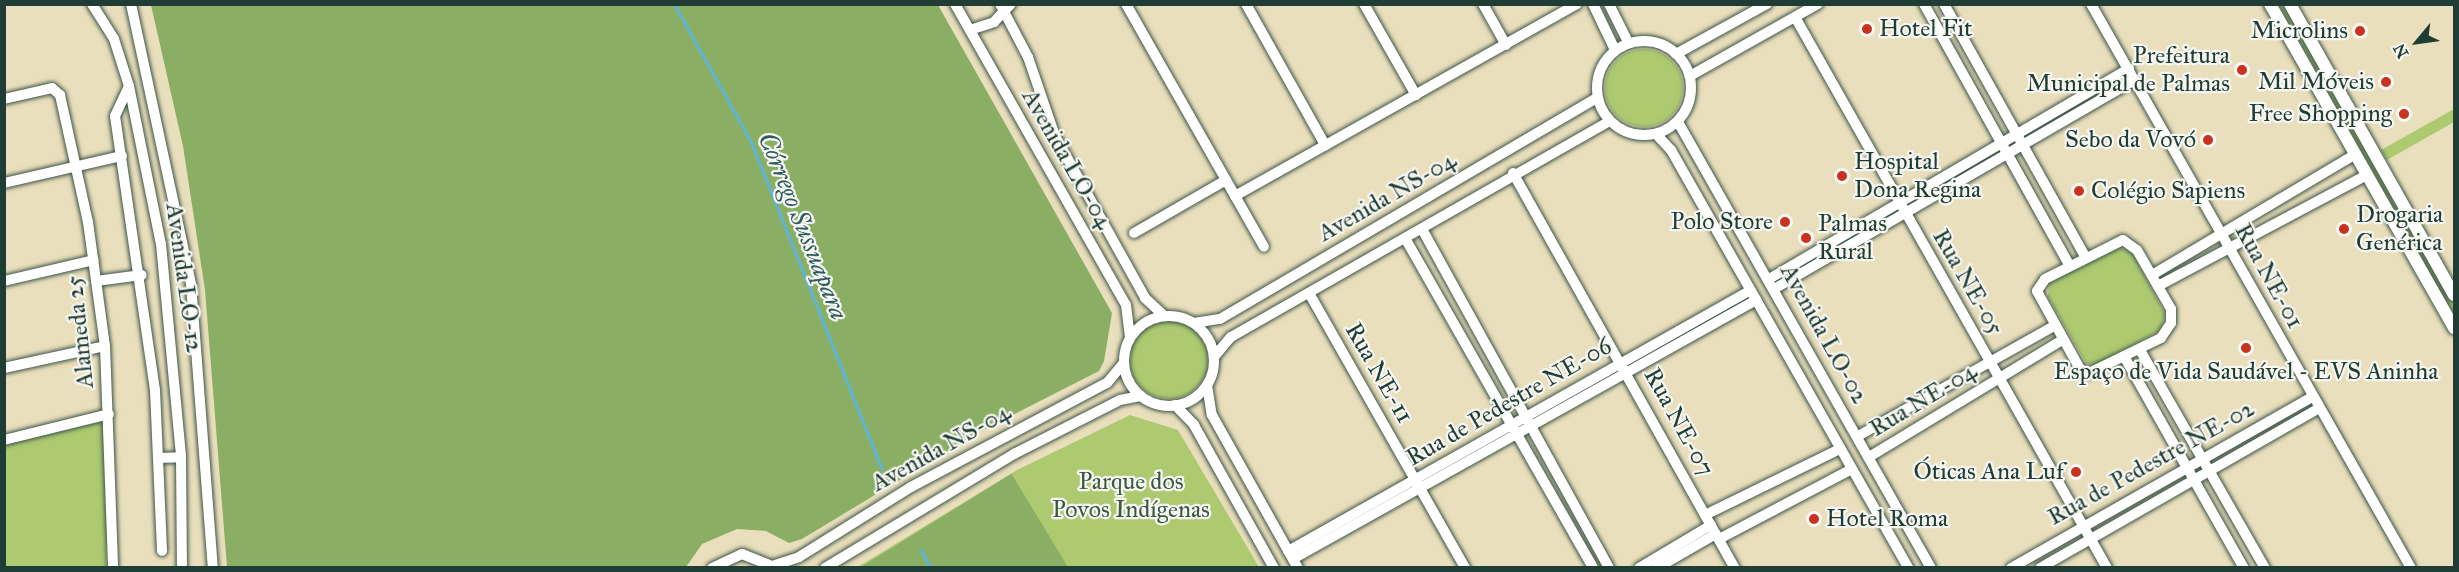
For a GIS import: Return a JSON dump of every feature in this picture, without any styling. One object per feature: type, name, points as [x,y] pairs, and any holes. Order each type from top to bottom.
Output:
[{"type":"main road","points":[[2270,4],[2454,328]]},
{"type":"main road","points":[[2290,4],[2454,295]]},
{"type":"street","name":"Avenida LO-12","points":[[92,4],[114,39],[129,86],[161,244],[181,457],[182,567]]},
{"type":"street","name":"Avenida LO-12","points":[[131,4],[191,284],[213,567]]},
{"type":"street","name":"Avenida LO-04","points":[[956,4],[1126,305],[1130,338]]},
{"type":"street","points":[[1126,4],[1264,247]]},
{"type":"street","points":[[1246,4],[1325,145]]},
{"type":"street","points":[[1364,4],[1416,95]]},
{"type":"street","points":[[1483,4],[1506,45]]},
{"type":"street","points":[[1235,196],[1577,4]]},
{"type":"street","points":[[1593,4],[1615,50]]},
{"type":"street","points":[[1609,4],[1628,42]]},
{"type":"street","points":[[1676,54],[1767,4]]},
{"type":"street","points":[[1690,76],[1818,4]]},
{"type":"street","points":[[1924,4],[2069,265]]},
{"type":"street","points":[[1944,4],[2085,256]]},
{"type":"street","name":"Rua NE-01","points":[[2091,4],[2411,567]]},
{"type":"street","points":[[970,30],[1005,7]]},
{"type":"street","name":"Avenida LO-04","points":[[1005,7],[1028,57],[1055,136],[1145,298],[1164,316]]},
{"type":"street","name":"Rua NE-05","points":[[1795,17],[2107,567]]},
{"type":"street","points":[[1628,42],[1655,42],[1676,54],[1690,76],[1690,101],[1678,122],[1656,134],[1625,133],[1609,121],[1598,98],[1600,73],[1615,50],[1628,42]]},
{"type":"street","points":[[1901,207],[2007,153],[2021,138],[2129,69]]},
{"type":"street","points":[[1772,284],[1901,207],[2001,143],[2021,138],[2135,80]]},
{"type":"street","points":[[129,86],[117,104],[122,156],[142,274],[158,458],[162,551]]},
{"type":"street","name":"Alameda 25","points":[[4,99],[52,88],[60,95],[94,260],[105,346],[109,414],[112,567]]},
{"type":"street","name":"Avenida NS-04","points":[[1164,316],[1194,323],[1218,320],[1598,98]]},
{"type":"street","name":"Avenida NS-04","points":[[1207,385],[1214,357],[1228,339],[1422,229],[1513,173],[1609,121]]},
{"type":"street","name":"Avenida LO-02","points":[[1678,122],[1932,567]]},
{"type":"street","name":"Avenida LO-02","points":[[1656,134],[1671,150],[1908,567]]},
{"type":"street","points":[[2152,275],[2356,154]]},
{"type":"street","points":[[4,183],[122,156]]},
{"type":"street","name":"Rua NE-07","points":[[1513,173],[1735,567]]},
{"type":"street","points":[[2158,286],[2367,175]]},
{"type":"street","points":[[1134,234],[1226,180]]},
{"type":"street","points":[[1422,229],[1609,567]]},
{"type":"street","points":[[1406,238],[1593,567]]},
{"type":"street","points":[[2122,240],[2137,249],[2171,309],[2171,323],[2161,338],[2125,358],[2089,373],[2080,369],[2054,326],[2037,291],[2044,279],[2085,256],[2122,240]]},
{"type":"street","points":[[4,281],[94,260]]},
{"type":"street","points":[[96,281],[142,274]]},
{"type":"street","name":"Rua NE-11","points":[[1309,293],[1465,567]]},
{"type":"street","name":"Rua de Pedestre NE-06","points":[[1293,559],[1418,485],[1753,295]]},
{"type":"street","points":[[1130,338],[1146,322],[1164,316]]},
{"type":"street","points":[[1194,323],[1209,339],[1214,357]]},
{"type":"street","name":"Rua NE-04","points":[[1858,436],[2054,326]]},
{"type":"street","name":"Avenida NS-04","points":[[776,566],[800,557],[911,487],[1107,383],[1124,363],[1130,338]]},
{"type":"street","name":"Rua NE-04","points":[[1869,457],[2062,340]]},
{"type":"street","points":[[4,368],[105,346]]},
{"type":"street","points":[[2140,350],[2265,567]]},
{"type":"street","points":[[2125,358],[2244,567]]},
{"type":"street","points":[[1124,363],[1141,396],[1175,405],[1194,425],[1274,567]]},
{"type":"street","points":[[1175,405],[1194,398],[1207,385]]},
{"type":"street","points":[[1207,385],[1212,415],[1293,559]]},
{"type":"street","name":"Avenida NS-04","points":[[825,567],[1020,451],[1120,400],[1141,396]]},
{"type":"street","name":"Rua de Pedestre NE-02","points":[[2040,567],[2192,477],[2206,463],[2313,397]]},
{"type":"street","name":"Rua de Pedestre NE-02","points":[[2012,567],[2186,466],[2206,463],[2319,408]]},
{"type":"street","points":[[4,440],[109,414]]},
{"type":"street","points":[[1705,515],[1840,449]]},
{"type":"street","points":[[158,458],[181,457]]},
{"type":"street","points":[[1639,567],[1852,469]]},
{"type":"street","points":[[1657,567],[1715,533]]},
{"type":"street","points":[[712,567],[742,554],[776,566]]},
{"type":"green space","points":[[151,5],[938,5],[1112,313],[1104,361],[1099,371],[979,432],[802,539],[789,543],[766,531],[737,529],[702,544],[686,567],[227,567],[205,290],[183,146]]},
{"type":"green space","points":[[2279,5],[2287,5],[2454,301],[2454,316]]},
{"type":"green space","points":[[1644,49],[1659,52],[1672,60],[1680,73],[1683,88],[1680,103],[1672,116],[1659,124],[1644,127],[1629,124],[1616,116],[1608,103],[1605,88],[1608,73],[1616,60],[1629,52]]},
{"type":"green space","points":[[2454,109],[2454,122],[2387,160],[2381,150]]},
{"type":"green space","points":[[2115,246],[2131,251],[2165,314],[2161,330],[2095,365],[2086,363],[2048,297],[2049,283]]},
{"type":"green space","points":[[1169,321],[1184,324],[1196,333],[1205,345],[1208,360],[1205,375],[1196,387],[1184,396],[1169,399],[1154,396],[1142,387],[1133,375],[1130,360],[1133,345],[1142,333],[1154,324]]},
{"type":"green space","points":[[109,414],[106,567],[5,567],[4,440]]},
{"type":"green space","name":"Parque dos Povos Indígenas","points":[[1130,415],[1178,430],[1259,567],[856,568],[1017,470]]},
{"type":"green space","points":[[1011,474],[1068,567],[861,567]]},
{"type":"waterway","name":"Córrego Sussuapara","points":[[674,4],[751,142],[882,469]]},
{"type":"waterway","name":"Córrego Sussuapara","points":[[921,550],[930,568]]},
{"type":"place","name":"Hotel Fit","points":[[1867,29]]},
{"type":"place","name":"Microlins","points":[[2360,31]]},
{"type":"place","name":"Prefeitura Municipal de Palmas","points":[[2242,70]]},
{"type":"place","name":"Mil Móveis","points":[[2386,82]]},
{"type":"place","name":"Free Shopping","points":[[2404,114]]},
{"type":"place","name":"Sebo da Vovó","points":[[2208,140]]},
{"type":"place","name":"Hospital Dona Regina","points":[[1842,176]]},
{"type":"place","name":"Colégio Sapiens","points":[[2079,191]]},
{"type":"place","name":"Polo Store","points":[[1785,222]]},
{"type":"place","name":"Drogaria Genérica","points":[[2344,229]]},
{"type":"place","name":"Palmas Rural","points":[[1806,238]]},
{"type":"place","name":"Espaço de Vida Saudável - EVS Aninha","points":[[2246,348]]},
{"type":"place","name":"Óticas Ana Luf","points":[[2076,472]]},
{"type":"place","name":"Hotel Roma","points":[[1814,519]]}]
